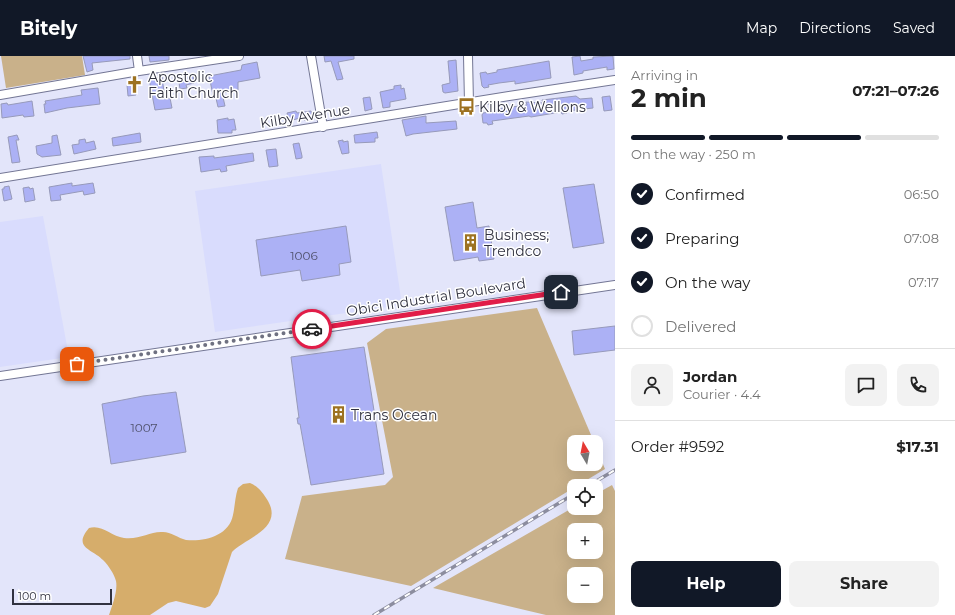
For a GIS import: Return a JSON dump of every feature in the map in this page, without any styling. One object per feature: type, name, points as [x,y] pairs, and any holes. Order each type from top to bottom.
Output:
[{"type":"street","points":[[137,56],[139,71]]},
{"type":"street","points":[[0,95],[139,71],[238,56]]},
{"type":"street","points":[[311,56],[323,127]]},
{"type":"street","points":[[468,56],[469,103]]},
{"type":"street","name":"Kilby Avenue","points":[[0,178],[615,80]]},
{"type":"street","name":"Obici Industrial Boulevard","points":[[0,376],[615,285]]},
{"type":"shaded area","points":[[1,56],[82,56],[85,75],[6,88]]},
{"type":"shaded area","points":[[381,164],[402,305],[215,332],[195,191]]},
{"type":"shaded area","points":[[43,216],[69,357],[0,367],[0,222]]},
{"type":"shaded area","points":[[537,308],[591,435],[567,435],[567,471],[602,471],[588,479],[567,479],[567,492],[411,586],[285,559],[302,496],[385,485],[393,477],[367,343],[386,329]]},
{"type":"shaded area","points":[[250,483],[260,490],[268,501],[271,511],[271,519],[267,526],[260,532],[232,552],[218,594],[210,606],[205,608],[176,601],[168,603],[150,615],[109,615],[115,594],[116,581],[113,573],[105,562],[83,544],[84,535],[89,528],[94,527],[102,529],[124,538],[135,538],[163,532],[186,540],[208,539],[221,533],[231,522],[238,488],[243,484]]},
{"type":"shaded area","points":[[612,485],[615,491],[615,615],[546,615],[433,588],[567,511],[567,515],[603,515],[603,490]]},
{"type":"building","points":[[83,56],[130,56],[130,59],[92,63],[93,70],[87,72]]},
{"type":"building","points":[[149,56],[169,56],[169,60],[150,62]]},
{"type":"building","points":[[324,56],[354,56],[354,59],[338,62],[343,79],[337,80],[331,61],[325,62]]},
{"type":"building","points":[[580,56],[581,61],[593,59],[593,57],[613,56],[614,69],[607,70],[607,67],[583,71],[583,73],[574,75],[572,57]]},
{"type":"building","points":[[456,60],[458,91],[445,93],[443,92],[442,85],[450,83],[448,61]]},
{"type":"building","points":[[549,61],[551,78],[515,84],[515,81],[499,83],[488,85],[489,87],[484,88],[482,86],[480,73],[486,72],[487,74],[497,72],[497,70]]},
{"type":"building","points":[[257,62],[260,78],[238,82],[238,90],[222,93],[225,106],[218,107],[215,94],[213,95],[209,76],[241,70],[242,65]]},
{"type":"building","points":[[193,75],[194,83],[186,85],[187,88],[180,89],[178,76]]},
{"type":"building","points":[[162,77],[165,99],[170,98],[172,108],[155,110],[149,79]]},
{"type":"building","points":[[134,84],[136,95],[128,96],[127,85]]},
{"type":"building","points":[[401,85],[401,89],[404,88],[406,99],[390,102],[390,107],[383,108],[380,92],[394,89],[394,86]]},
{"type":"building","points":[[98,88],[100,104],[67,108],[45,113],[45,101],[82,95],[81,90]]},
{"type":"building","points":[[576,96],[580,99],[592,98],[593,108],[567,111],[567,113],[562,114],[561,112],[492,121],[493,124],[488,125],[487,123],[483,123],[483,113],[497,111],[497,109],[527,105],[526,102],[543,103],[542,100]]},
{"type":"building","points":[[610,96],[612,110],[604,111],[602,97]]},
{"type":"building","points":[[370,97],[372,109],[365,111],[363,98]]},
{"type":"building","points":[[32,101],[34,116],[24,117],[23,115],[2,118],[1,104],[7,103],[8,105]]},
{"type":"building","points":[[296,111],[297,113],[311,111],[313,119],[304,120],[304,117],[289,121],[287,113]]},
{"type":"building","points":[[426,116],[426,123],[456,121],[457,129],[406,136],[402,120]]},
{"type":"building","points":[[228,118],[228,120],[234,119],[236,130],[232,130],[232,133],[218,133],[217,120]]},
{"type":"building","points":[[377,132],[378,138],[375,138],[375,142],[355,143],[354,135]]},
{"type":"building","points":[[140,133],[141,142],[113,146],[112,138]]},
{"type":"building","points":[[17,135],[19,140],[16,140],[20,162],[12,163],[8,137]]},
{"type":"building","points":[[57,135],[61,155],[42,157],[37,154],[36,146],[52,143],[52,136]]},
{"type":"building","points":[[85,139],[86,143],[94,141],[96,149],[74,154],[72,145],[79,144],[79,140]]},
{"type":"building","points":[[343,140],[343,142],[348,141],[349,153],[342,154],[338,141]]},
{"type":"building","points":[[299,143],[302,158],[296,159],[293,144]]},
{"type":"building","points":[[276,149],[278,166],[269,167],[266,150]]},
{"type":"building","points":[[253,153],[254,161],[226,166],[227,171],[221,172],[220,169],[201,172],[199,157],[214,156],[214,158]]},
{"type":"building","points":[[72,183],[72,186],[93,183],[95,193],[84,195],[83,191],[60,195],[61,200],[51,201],[49,187]]},
{"type":"building","points":[[594,184],[604,243],[573,248],[563,188]]},
{"type":"building","points":[[9,186],[12,199],[4,201],[2,189]]},
{"type":"building","points":[[29,187],[30,189],[33,188],[35,200],[25,202],[23,188]]},
{"type":"building","name":"Business; Trendco","points":[[473,202],[477,228],[489,226],[494,259],[479,261],[478,257],[454,261],[445,207]]},
{"type":"building","points":[[346,226],[351,262],[339,264],[340,275],[302,281],[300,270],[261,276],[256,240]]},
{"type":"building","points":[[615,326],[615,350],[574,355],[572,331]]},
{"type":"building","name":"Trans Ocean","points":[[364,347],[384,474],[311,485],[300,424],[298,424],[297,418],[299,418],[291,357]]},
{"type":"building","points":[[176,392],[186,452],[111,464],[102,404],[143,396]]},
{"type":"railway","points":[[600,479],[615,470]]},
{"type":"railway","points":[[374,615],[567,498]]},
{"type":"way so far","points":[[77,364],[312,329]]},
{"type":"place","name":"Apostolic Faith Church","points":[[135,85]]},
{"type":"place","name":"Kilby & Wellons","points":[[466,107]]},
{"type":"place","name":"Business; Trendco","points":[[471,243]]},
{"type":"place","name":"Trans Ocean","points":[[338,415]]},
{"type":"route","points":[[312,329],[561,292]]}]
